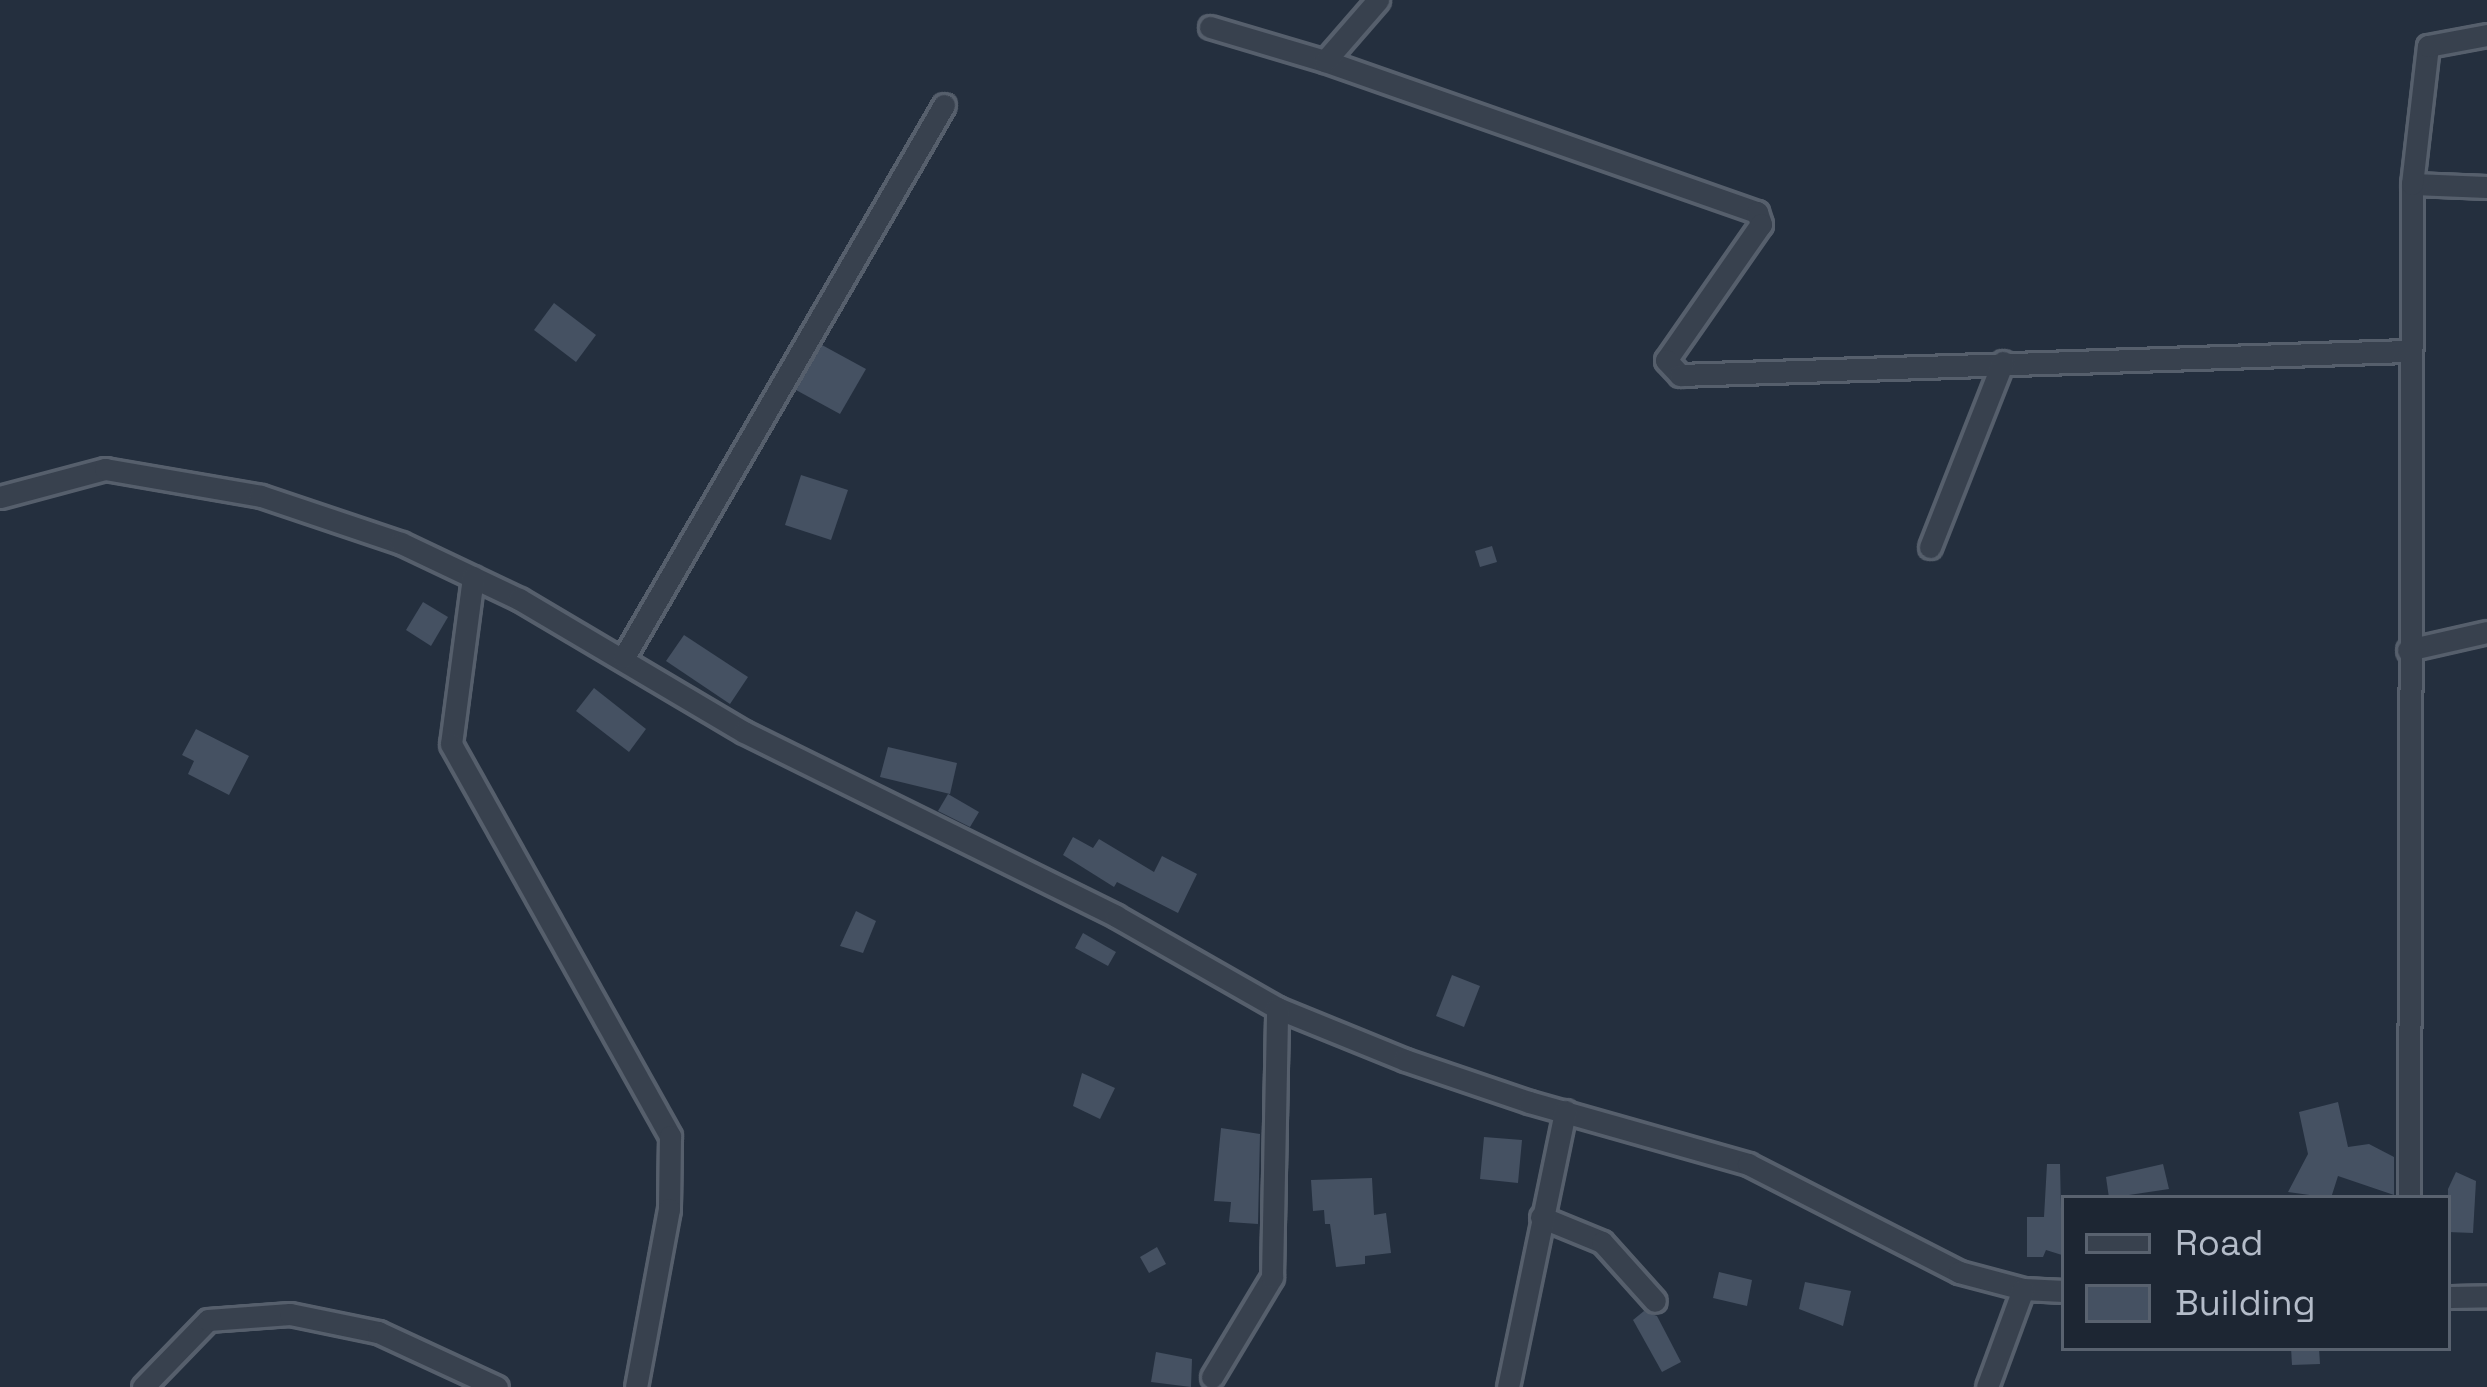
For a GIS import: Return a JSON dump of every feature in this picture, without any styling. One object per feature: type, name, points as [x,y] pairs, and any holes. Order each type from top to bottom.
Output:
[{"type":"street","points":[[1325,61],[1378,0]]},
{"type":"street","points":[[1210,27],[1325,61],[1757,212],[1761,224],[1666,360],[1680,375],[2408,351]]},
{"type":"street","points":[[2409,1195],[2412,184],[2428,46],[2487,34]]},
{"type":"street","points":[[624,657],[944,105]]},
{"type":"street","points":[[2412,184],[2487,187]]},
{"type":"street","points":[[1930,547],[2003,362]]},
{"type":"street","points":[[0,497],[105,470],[262,496],[401,543],[624,657],[744,732],[1116,916],[1277,1008],[1405,1060],[1748,1164],[1959,1272],[2023,1289],[2061,1291]]},
{"type":"street","points":[[473,577],[451,744],[670,1136],[669,1209],[636,1387]]},
{"type":"street","points":[[2408,650],[2487,632]]},
{"type":"street","points":[[1212,1376],[1272,1277],[1277,1008]]},
{"type":"street","points":[[1508,1387],[1565,1112]]},
{"type":"street","points":[[1541,1217],[1602,1242],[1655,1301]]},
{"type":"street","points":[[1987,1387],[2023,1289]]},
{"type":"street","points":[[2451,1297],[2487,1296]]},
{"type":"street","points":[[143,1387],[208,1320],[290,1314],[378,1332],[497,1387]]},
{"type":"building","points":[[554,303],[596,335],[576,362],[534,330]]},
{"type":"building","points":[[822,345],[866,369],[840,414],[796,390]]},
{"type":"building","points":[[801,475],[848,490],[831,540],[785,525]]},
{"type":"building","points":[[1492,546],[1497,562],[1480,567],[1475,551]]},
{"type":"building","points":[[423,602],[448,617],[431,646],[406,630]]},
{"type":"building","points":[[684,635],[748,677],[730,704],[666,661]]},
{"type":"building","points":[[594,688],[646,729],[629,752],[576,711]]},
{"type":"building","points":[[196,729],[249,756],[229,795],[188,774],[194,761],[182,755]]},
{"type":"building","points":[[888,747],[957,763],[950,794],[880,777]]},
{"type":"building","points":[[948,794],[979,812],[970,827],[938,811]]},
{"type":"building","points":[[1073,837],[1093,848],[1099,839],[1154,872],[1162,856],[1197,874],[1178,913],[1117,882],[1114,887],[1063,855]]},
{"type":"building","points":[[856,911],[876,921],[863,953],[840,946]]},
{"type":"building","points":[[1083,933],[1116,952],[1108,966],[1075,948]]},
{"type":"building","points":[[1452,975],[1480,986],[1464,1027],[1436,1016]]},
{"type":"building","points":[[1082,1073],[1115,1088],[1100,1119],[1073,1106]]},
{"type":"building","points":[[2338,1102],[2348,1147],[2369,1144],[2394,1157],[2394,1195],[2338,1176],[2332,1195],[2288,1192],[2308,1154],[2299,1112]]},
{"type":"building","points":[[1221,1128],[1260,1134],[1258,1224],[1229,1222],[1231,1202],[1214,1201]]},
{"type":"building","points":[[1484,1137],[1522,1140],[1518,1183],[1480,1179]]},
{"type":"building","points":[[2047,1164],[2060,1164],[2061,1255],[2046,1250],[2043,1257],[2027,1257],[2027,1217],[2044,1217]]},
{"type":"building","points":[[2163,1164],[2169,1189],[2109,1195],[2106,1177]]},
{"type":"building","points":[[2456,1172],[2476,1181],[2473,1233],[2451,1232],[2448,1189]]},
{"type":"building","points":[[1372,1178],[1374,1215],[1386,1213],[1391,1253],[1365,1256],[1365,1264],[1336,1267],[1330,1224],[1325,1224],[1324,1210],[1313,1211],[1311,1180]]},
{"type":"building","points":[[1157,1247],[1166,1264],[1149,1273],[1140,1257]]},
{"type":"building","points":[[1719,1272],[1752,1280],[1747,1306],[1713,1298]]},
{"type":"building","points":[[1805,1282],[1851,1291],[1843,1326],[1799,1309]]},
{"type":"building","points":[[1644,1311],[1657,1316],[1681,1362],[1662,1372],[1633,1320]]},
{"type":"building","points":[[2291,1351],[2319,1351],[2320,1364],[2292,1365]]},
{"type":"building","points":[[1156,1352],[1192,1359],[1191,1387],[1151,1382]]}]
